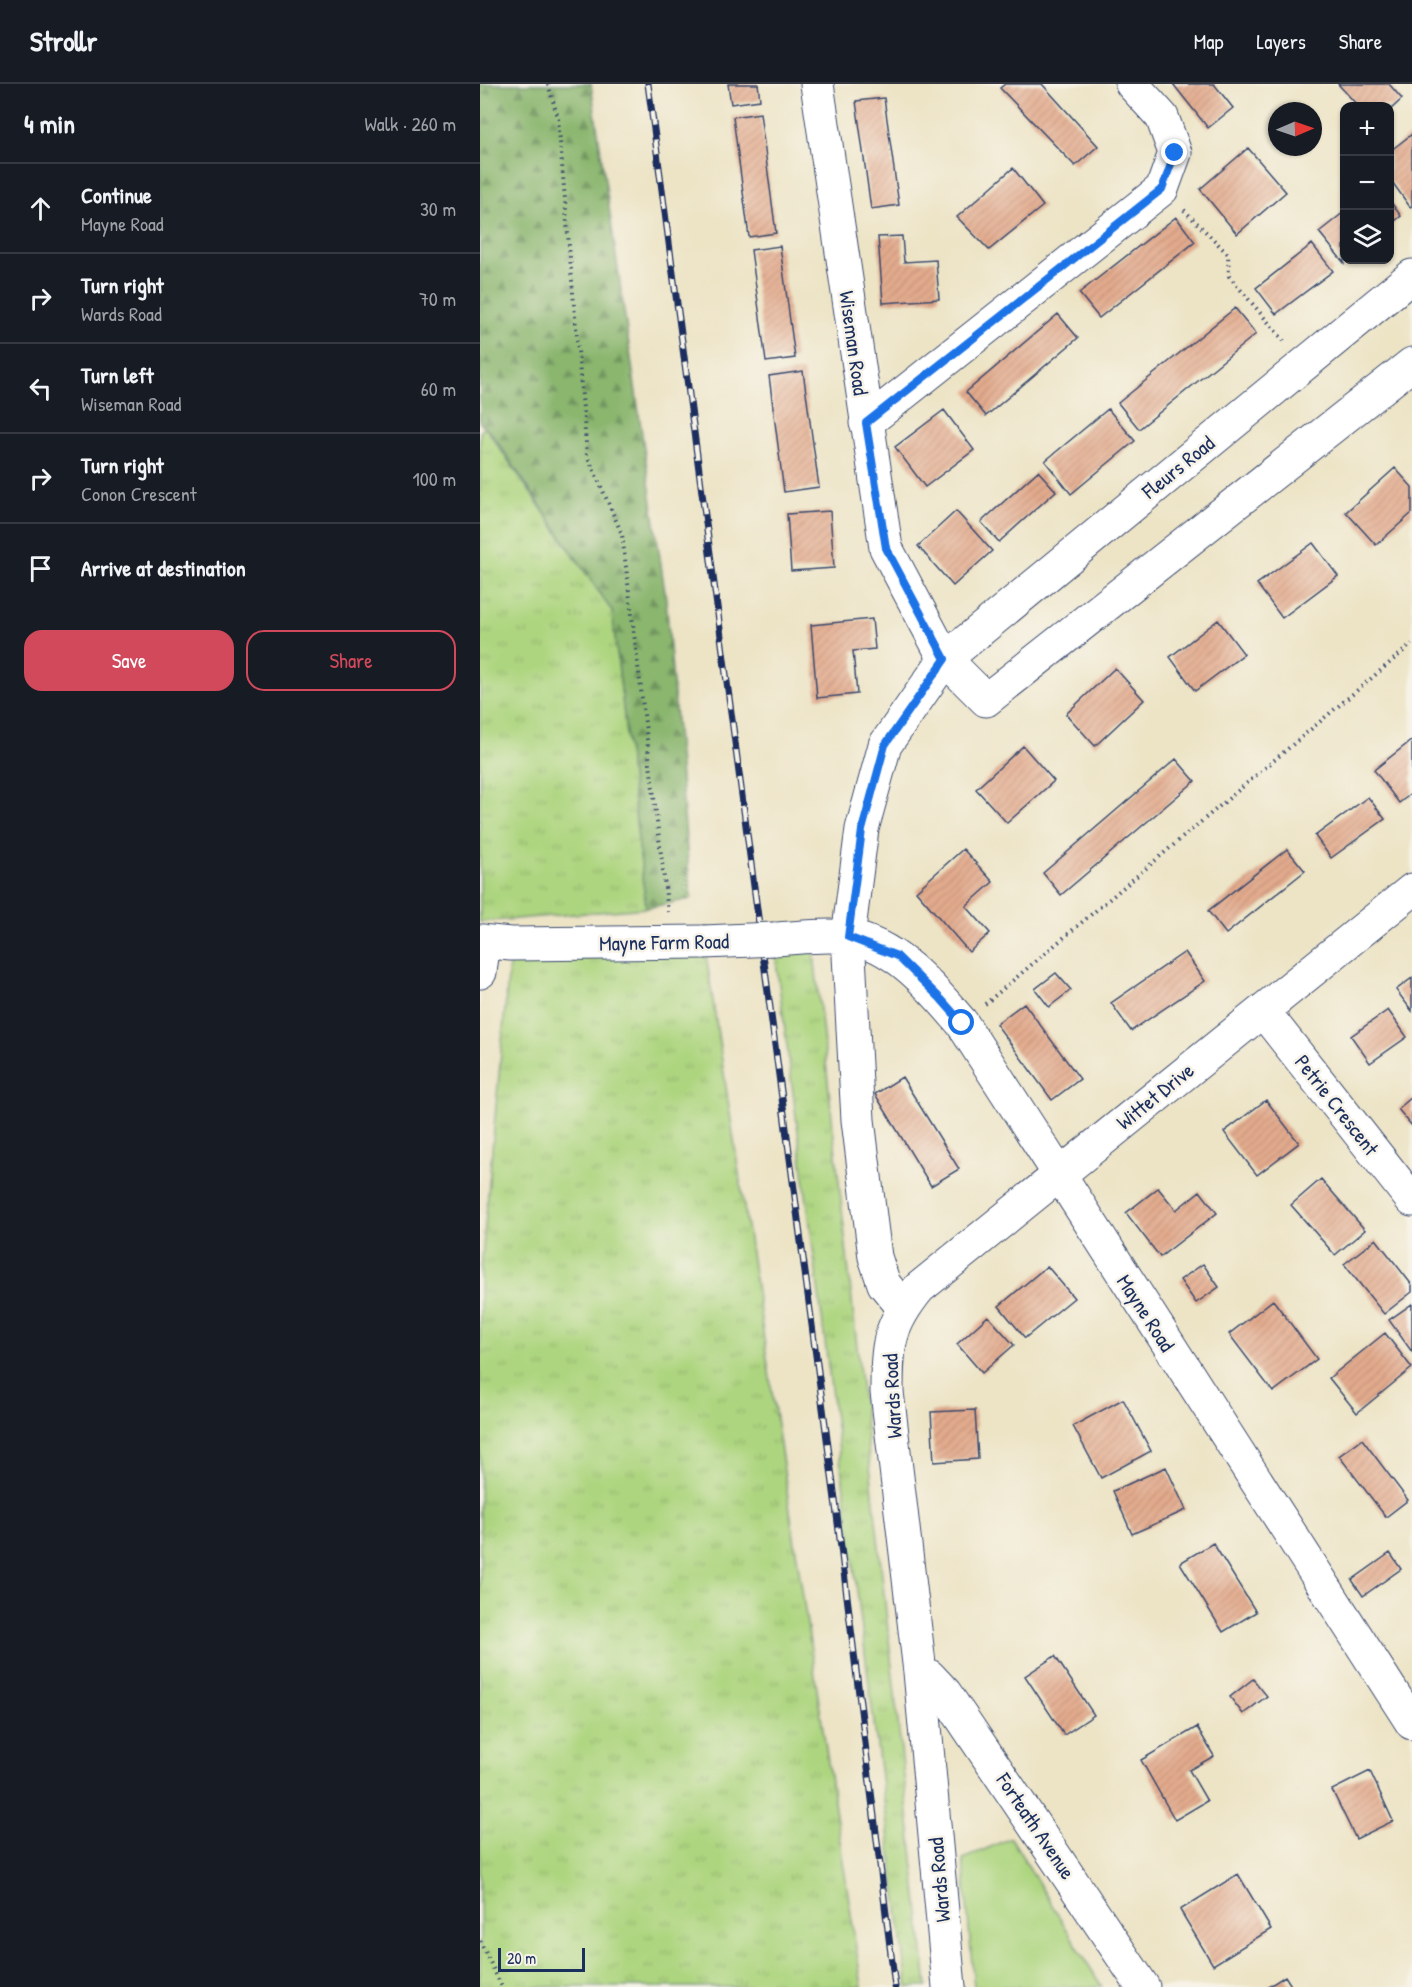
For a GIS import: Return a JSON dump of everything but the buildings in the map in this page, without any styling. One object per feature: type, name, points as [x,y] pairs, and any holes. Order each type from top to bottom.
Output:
[{"type":"street","name":"Wiseman Road","points":[[817,84],[886,548],[945,659],[986,700],[1412,364]]},
{"type":"street","points":[[866,423],[1162,189],[1175,153],[1162,117],[1132,84]]},
{"type":"street","name":"Fleurs Road","points":[[945,659],[1412,276]]},
{"type":"street","points":[[903,1307],[884,1284],[874,1257],[858,1120],[848,937],[862,830],[885,745],[945,659]]},
{"type":"street","name":"Wittet Drive","points":[[903,1307],[919,1288],[1412,890]]},
{"type":"street","name":"Mayne Farm Road","points":[[481,952],[511,944],[848,937]]},
{"type":"street","name":"Mayne Road","points":[[848,937],[897,956],[962,1023],[1057,1175],[1412,1723]]},
{"type":"street","name":"Petrie Crescent","points":[[1263,1011],[1412,1200]]},
{"type":"street","name":"Wards Road","points":[[903,1307],[892,1329],[887,1356],[887,1392],[920,1672],[949,1987]]},
{"type":"street","name":"Forteath Avenue","points":[[920,1672],[929,1676],[945,1693],[1143,1987]]},
{"type":"path","points":[[548,84],[558,118],[587,455],[622,534],[688,942]]},
{"type":"path","points":[[1162,189],[1228,254],[1229,276],[1304,364]]},
{"type":"path","points":[[962,1023],[1412,644]]},
{"type":"path","points":[[480,1941],[502,1987]]},
{"type":"green space","points":[[480,84],[591,84],[666,599],[691,899],[646,908],[612,611],[492,434],[480,423]]},
{"type":"green space","points":[[485,427],[612,611],[646,908],[480,922],[480,432]]},
{"type":"green space","points":[[704,942],[862,1987],[480,1987],[480,1280],[511,944]]},
{"type":"green space","points":[[813,944],[927,1987],[908,1987],[774,945]]},
{"type":"green space","points":[[1011,1838],[1102,1987],[974,1987],[963,1859]]},
{"type":"railway","points":[[648,84],[836,1507],[895,1987]]},
{"type":"route","points":[[962,1023],[897,956],[848,937],[862,830],[885,745],[945,659],[886,548],[866,423],[1162,189],[1175,153]]}]
